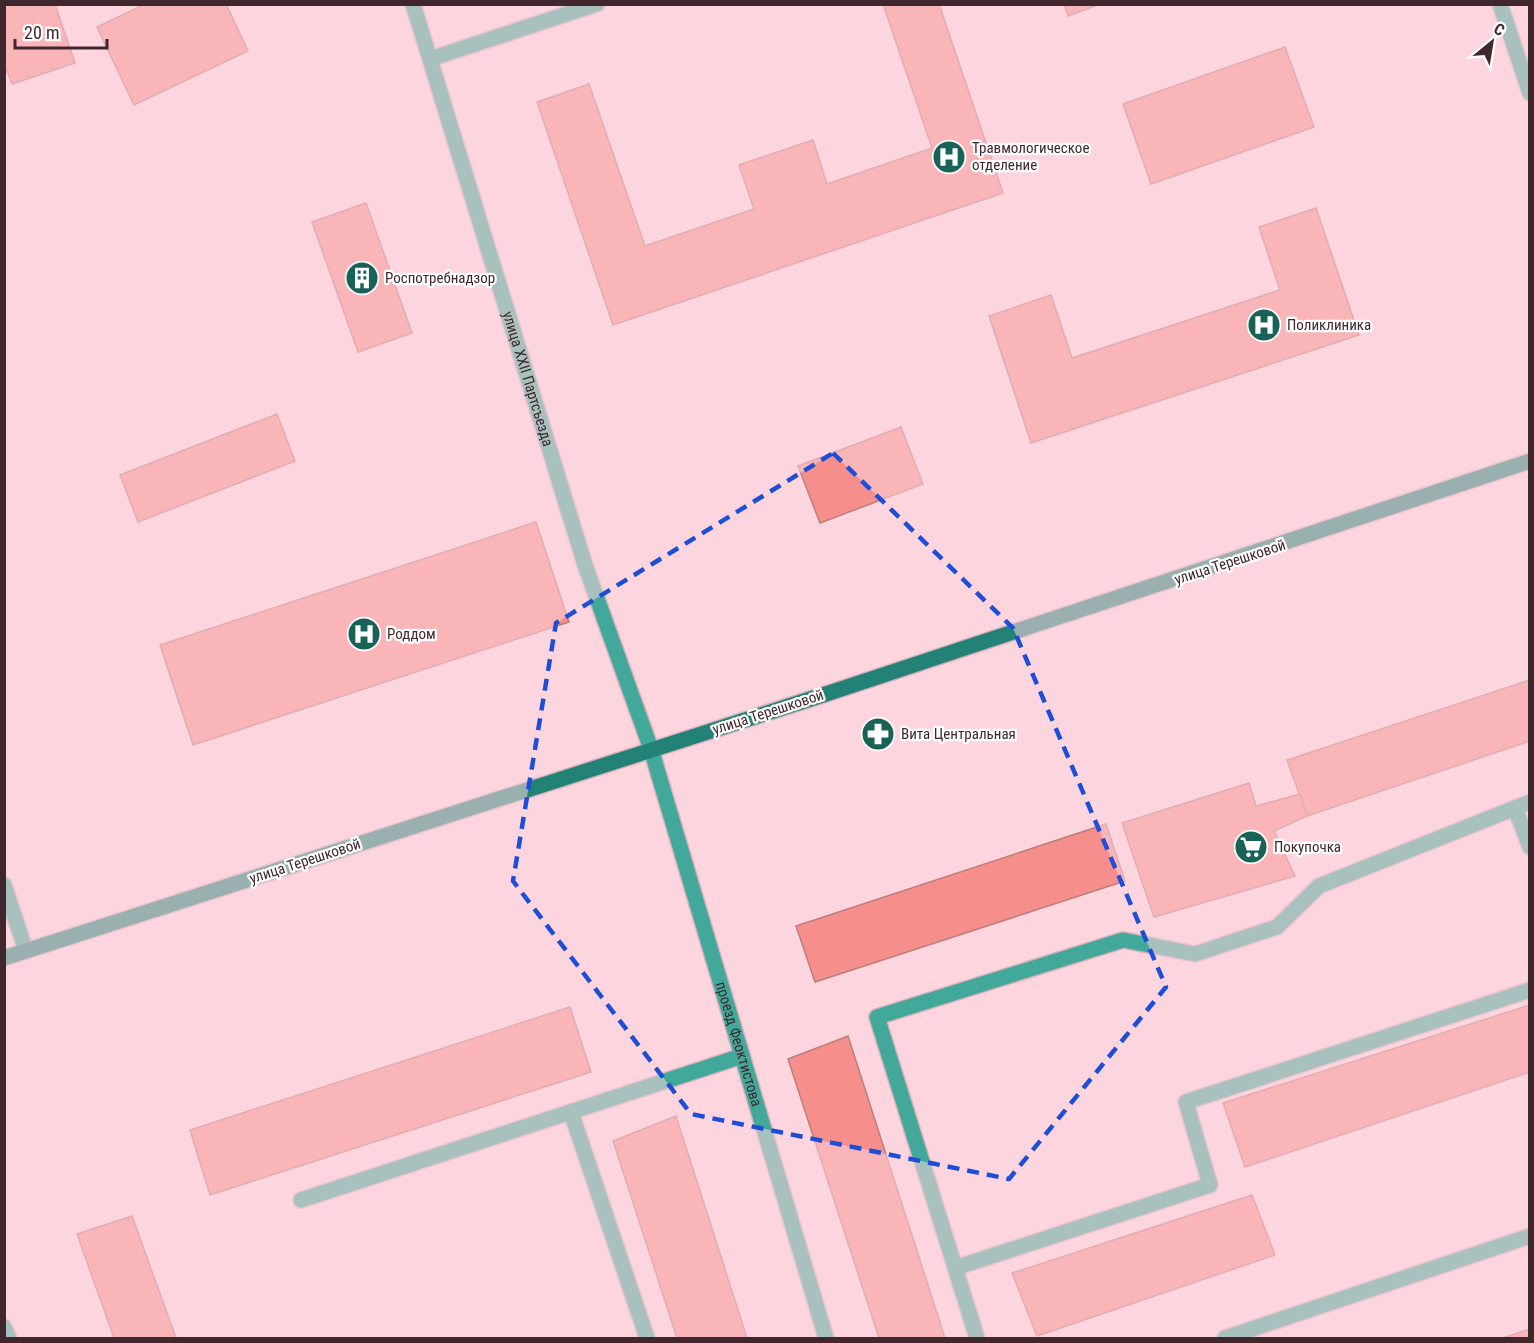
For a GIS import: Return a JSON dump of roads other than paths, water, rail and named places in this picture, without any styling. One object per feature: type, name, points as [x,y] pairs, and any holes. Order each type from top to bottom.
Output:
[{"type":"street","name":"улица XXII Партсъезда","points":[[413,4],[585,565],[651,749]]},
{"type":"street","points":[[430,59],[597,4]]},
{"type":"street","points":[[1500,4],[1530,93]]},
{"type":"street","name":"улица Терешковой","points":[[4,958],[1211,568],[1530,461]]},
{"type":"street","name":"проезд Феоктистова","points":[[651,749],[826,1338]]},
{"type":"street","points":[[977,1338],[877,1017],[1123,940],[1195,954],[1277,927],[1318,886],[1530,802]]},
{"type":"street","points":[[1515,808],[1530,847]]},
{"type":"street","points":[[4,885],[26,951]]},
{"type":"street","points":[[955,1268],[1210,1185],[1186,1102],[1530,990]]},
{"type":"street","points":[[301,1200],[742,1056]]},
{"type":"street","points":[[571,1112],[647,1338]]},
{"type":"street","points":[[1225,1338],[1530,1236]]},
{"type":"street","points":[[4,1327],[9,1338]]},
{"type":"place","name":"Травмологическое отделение","points":[[949,157]]},
{"type":"place","name":"Роспотребнадзор","points":[[362,278]]},
{"type":"place","name":"Поликлиника","points":[[1264,325]]},
{"type":"place","name":"Роддом","points":[[364,634]]},
{"type":"place","name":"Вита Центральная","points":[[878,734]]},
{"type":"place","name":"Покупочка","points":[[1251,847]]}]
